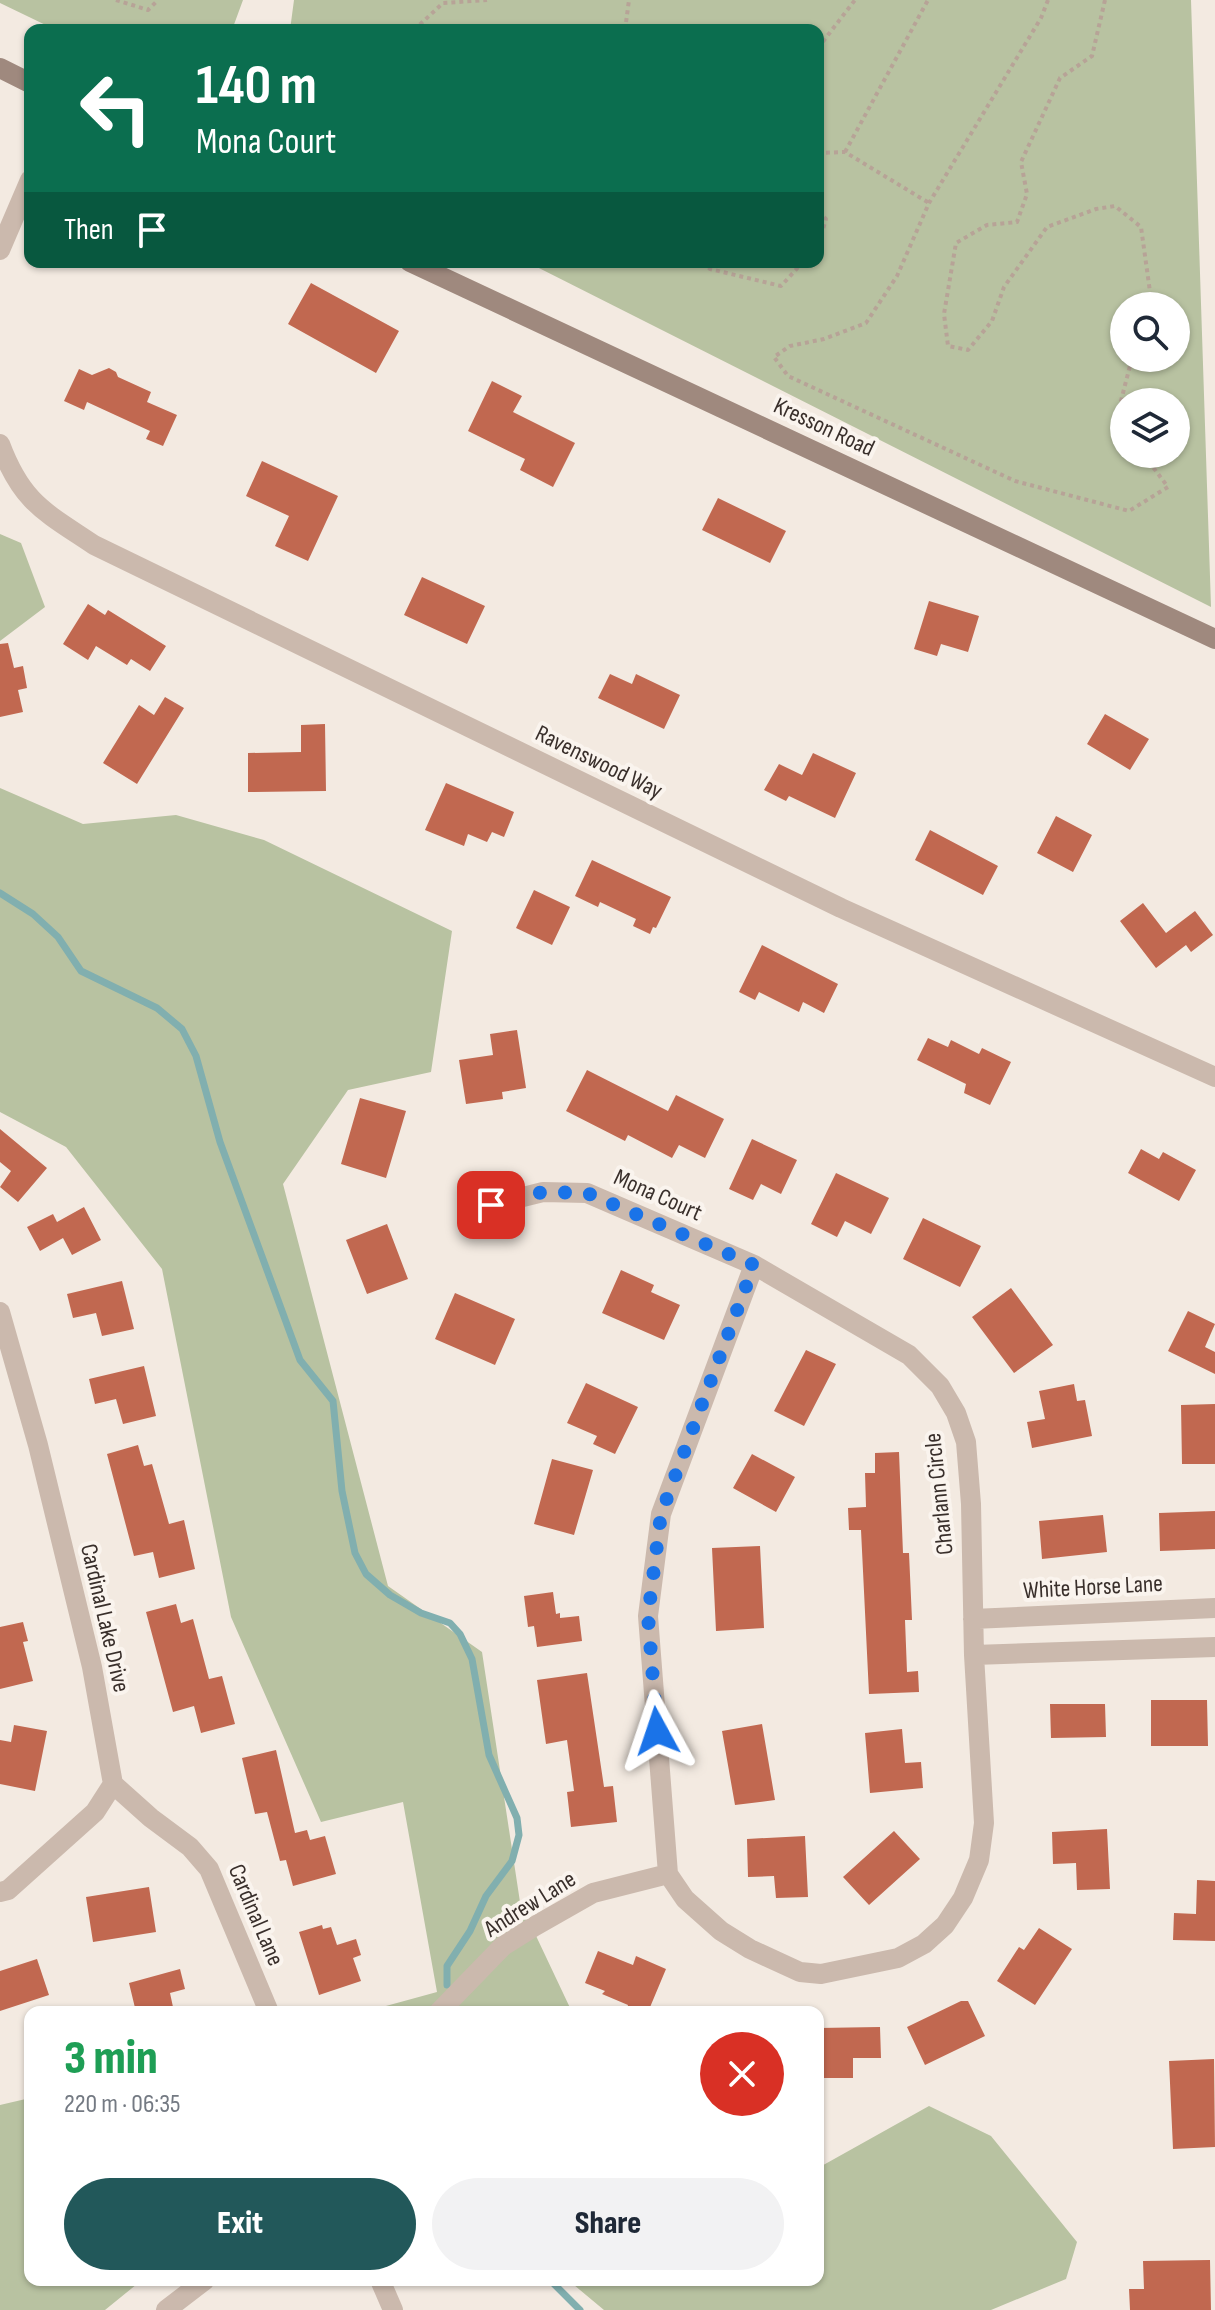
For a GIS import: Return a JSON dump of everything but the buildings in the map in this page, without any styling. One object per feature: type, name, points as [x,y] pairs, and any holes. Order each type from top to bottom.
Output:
[{"type":"street","points":[[0,68],[24,80]]},
{"type":"street","points":[[0,250],[24,194]]},
{"type":"street","name":"Kresson Road","points":[[423,268],[1215,639]]},
{"type":"street","name":"Ravenswood Way","points":[[0,444],[11,473],[36,507],[94,545],[841,908],[1215,1077]]},
{"type":"street","name":"Mona Court","points":[[491,1205],[543,1192],[587,1193],[754,1265]]},
{"type":"street","points":[[668,1874],[648,1616],[661,1514],[754,1265]]},
{"type":"street","name":"Charlann Circle","points":[[668,1874],[685,1899],[721,1931],[750,1949],[800,1972],[821,1974],[898,1958],[924,1944],[945,1925],[963,1898],[979,1860],[984,1823],[974,1655],[971,1504],[966,1442],[956,1413],[940,1386],[909,1355],[754,1265]]},
{"type":"street","name":"Cardinal Lake Drive","points":[[0,1312],[38,1445],[85,1638],[113,1784]]},
{"type":"street","name":"White Horse Lane","points":[[973,1619],[1215,1608]]},
{"type":"street","points":[[974,1655],[1215,1647]]},
{"type":"street","points":[[0,1892],[8,1890],[95,1812],[113,1784]]},
{"type":"street","name":"Cardinal Lane","points":[[113,1784],[190,1847],[209,1869],[266,2006]]},
{"type":"street","name":"Andrew Lane","points":[[445,2006],[503,1946],[535,1926],[593,1893],[668,1874]]},
{"type":"street","points":[[166,2310],[197,2286]]},
{"type":"street","points":[[383,2286],[393,2310]]},
{"type":"path","points":[[116,0],[148,10],[158,0]]},
{"type":"path","points":[[420,24],[443,3],[487,0]]},
{"type":"path","points":[[626,24],[629,0]]},
{"type":"path","points":[[824,40],[855,0]]},
{"type":"path","points":[[845,152],[928,0]]},
{"type":"path","points":[[1048,0],[1041,18],[929,203],[897,276],[866,323],[824,339],[790,346],[774,357],[788,376],[1015,481],[1129,511],[1168,487],[1154,468]]},
{"type":"path","points":[[1105,0],[1092,56],[1060,78],[1021,162],[1027,194],[1017,222],[987,225],[956,243],[944,314],[948,346],[968,350],[992,321],[1004,287],[1047,227],[1096,209],[1115,206],[1141,227],[1150,292]]},
{"type":"path","points":[[824,153],[845,152],[929,203]]},
{"type":"path","points":[[709,268],[781,286],[798,268]]},
{"type":"green space","points":[[0,0],[243,0],[234,24],[44,24],[0,3]]},
{"type":"green space","points":[[294,0],[1191,0],[1211,607],[539,268],[824,268],[824,24],[291,24]]},
{"type":"green space","points":[[0,534],[21,543],[45,607],[0,641]]},
{"type":"green space","points":[[0,788],[83,824],[176,815],[264,840],[452,931],[431,1072],[348,1090],[283,1184],[388,1586],[482,1652],[520,1902],[569,2006],[386,2006],[437,1992],[403,1802],[321,1822],[231,1617],[162,1269],[66,1147],[0,1112]]},
{"type":"green space","points":[[24,2099],[24,2286],[135,2286],[105,2310],[0,2310],[0,2105]]},
{"type":"green space","points":[[929,2106],[991,2136],[1077,2242],[1066,2279],[991,2310],[604,2310],[575,2286],[824,2286],[824,2165]]},
{"type":"waterway","points":[[0,893],[33,914],[58,937],[81,971],[157,1008],[182,1029],[196,1056],[220,1142],[300,1360],[333,1401],[342,1491],[355,1553],[366,1574],[390,1595],[421,1613],[450,1623],[460,1634],[472,1659],[489,1755],[517,1818],[519,1835],[512,1861],[486,1896],[470,1931],[447,1966],[447,1985]]},
{"type":"waterway","points":[[556,2286],[580,2310]]},
{"type":"route","points":[[491,1205],[543,1192],[587,1193],[754,1265],[661,1514],[648,1616],[657,1731]]}]
